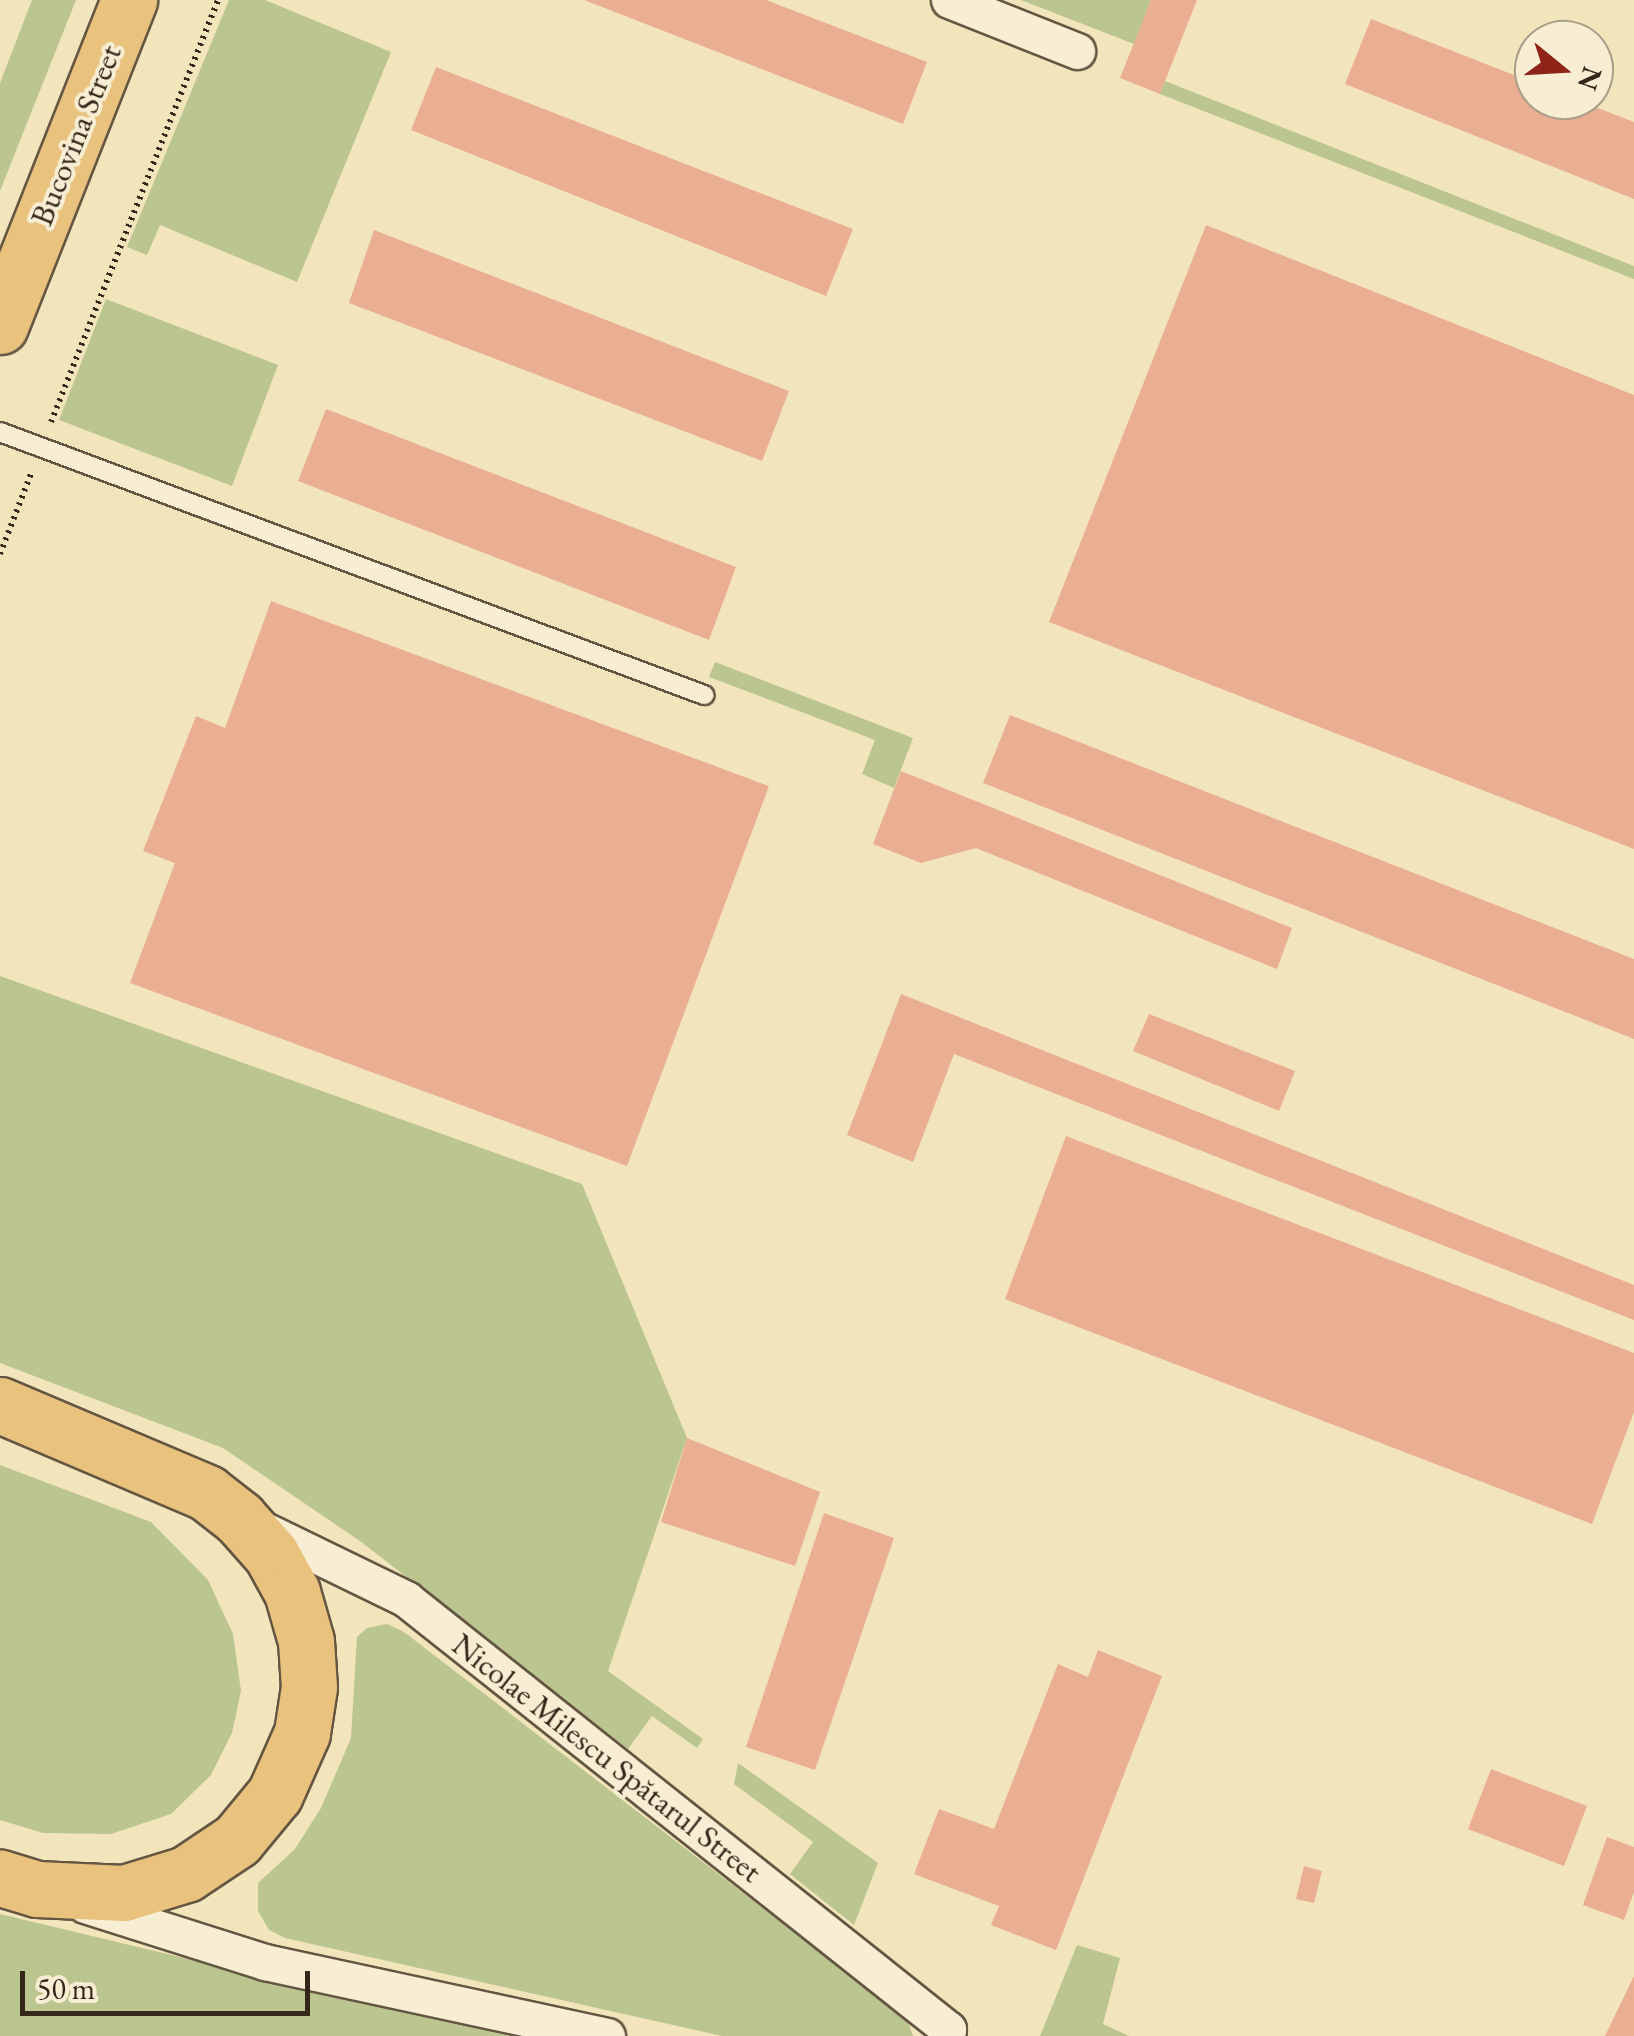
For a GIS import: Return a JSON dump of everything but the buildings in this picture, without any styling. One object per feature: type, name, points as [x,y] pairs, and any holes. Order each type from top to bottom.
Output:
[{"type":"main road","name":"Bucovina Street","points":[[0,326],[129,0]]},
{"type":"main road","name":"Nicolae Milescu Spătarul Street","points":[[0,1405],[207,1493],[239,1518],[271,1554],[292,1592],[306,1641],[308,1687],[302,1733],[275,1794],[237,1840],[186,1874],[124,1894],[18,1883]]},
{"type":"street","points":[[949,0],[1077,51]]},
{"type":"street","name":"Nicolae Milescu Spătarul Street","points":[[239,1518],[406,1599],[948,2029],[948,2036]]},
{"type":"street","name":"Nicolae Milescu Spătarul Street","points":[[18,1883],[265,1962],[607,2036]]},
{"type":"lane","points":[[0,432],[704,695]]},
{"type":"path","points":[[0,554],[218,0]]},
{"type":"green space","points":[[32,0],[76,0],[0,191],[0,83]]},
{"type":"green space","points":[[229,0],[265,0],[391,52],[297,282],[160,225],[147,255],[127,247]]},
{"type":"green space","points":[[1021,0],[1151,0],[1134,44]]},
{"type":"green space","points":[[1165,81],[1634,266],[1634,279],[1160,94]]},
{"type":"green space","points":[[106,299],[278,365],[232,486],[59,420]]},
{"type":"green space","points":[[715,662],[913,738],[894,788],[862,774],[875,740],[709,677]]},
{"type":"green space","points":[[0,976],[582,1184],[687,1438],[608,1671],[703,1739],[697,1748],[652,1716],[628,1749],[360,1541],[223,1448],[0,1363]]},
{"type":"green space","points":[[0,1465],[151,1522],[208,1580],[233,1634],[241,1691],[232,1733],[211,1775],[171,1814],[111,1834],[43,1833],[0,1820]]},
{"type":"green space","points":[[387,1624],[404,1632],[907,2019],[913,2036],[722,2036],[285,1938],[269,1930],[258,1911],[258,1883],[295,1849],[321,1808],[351,1738],[357,1637],[367,1628]]},
{"type":"green space","points":[[738,1763],[878,1863],[854,1925],[790,1874],[813,1842],[734,1784]]},
{"type":"green space","points":[[0,1914],[510,2036],[0,2036]]},
{"type":"green space","points":[[1077,1945],[1120,1958],[1103,2024],[1129,2036],[1040,2036]]}]
